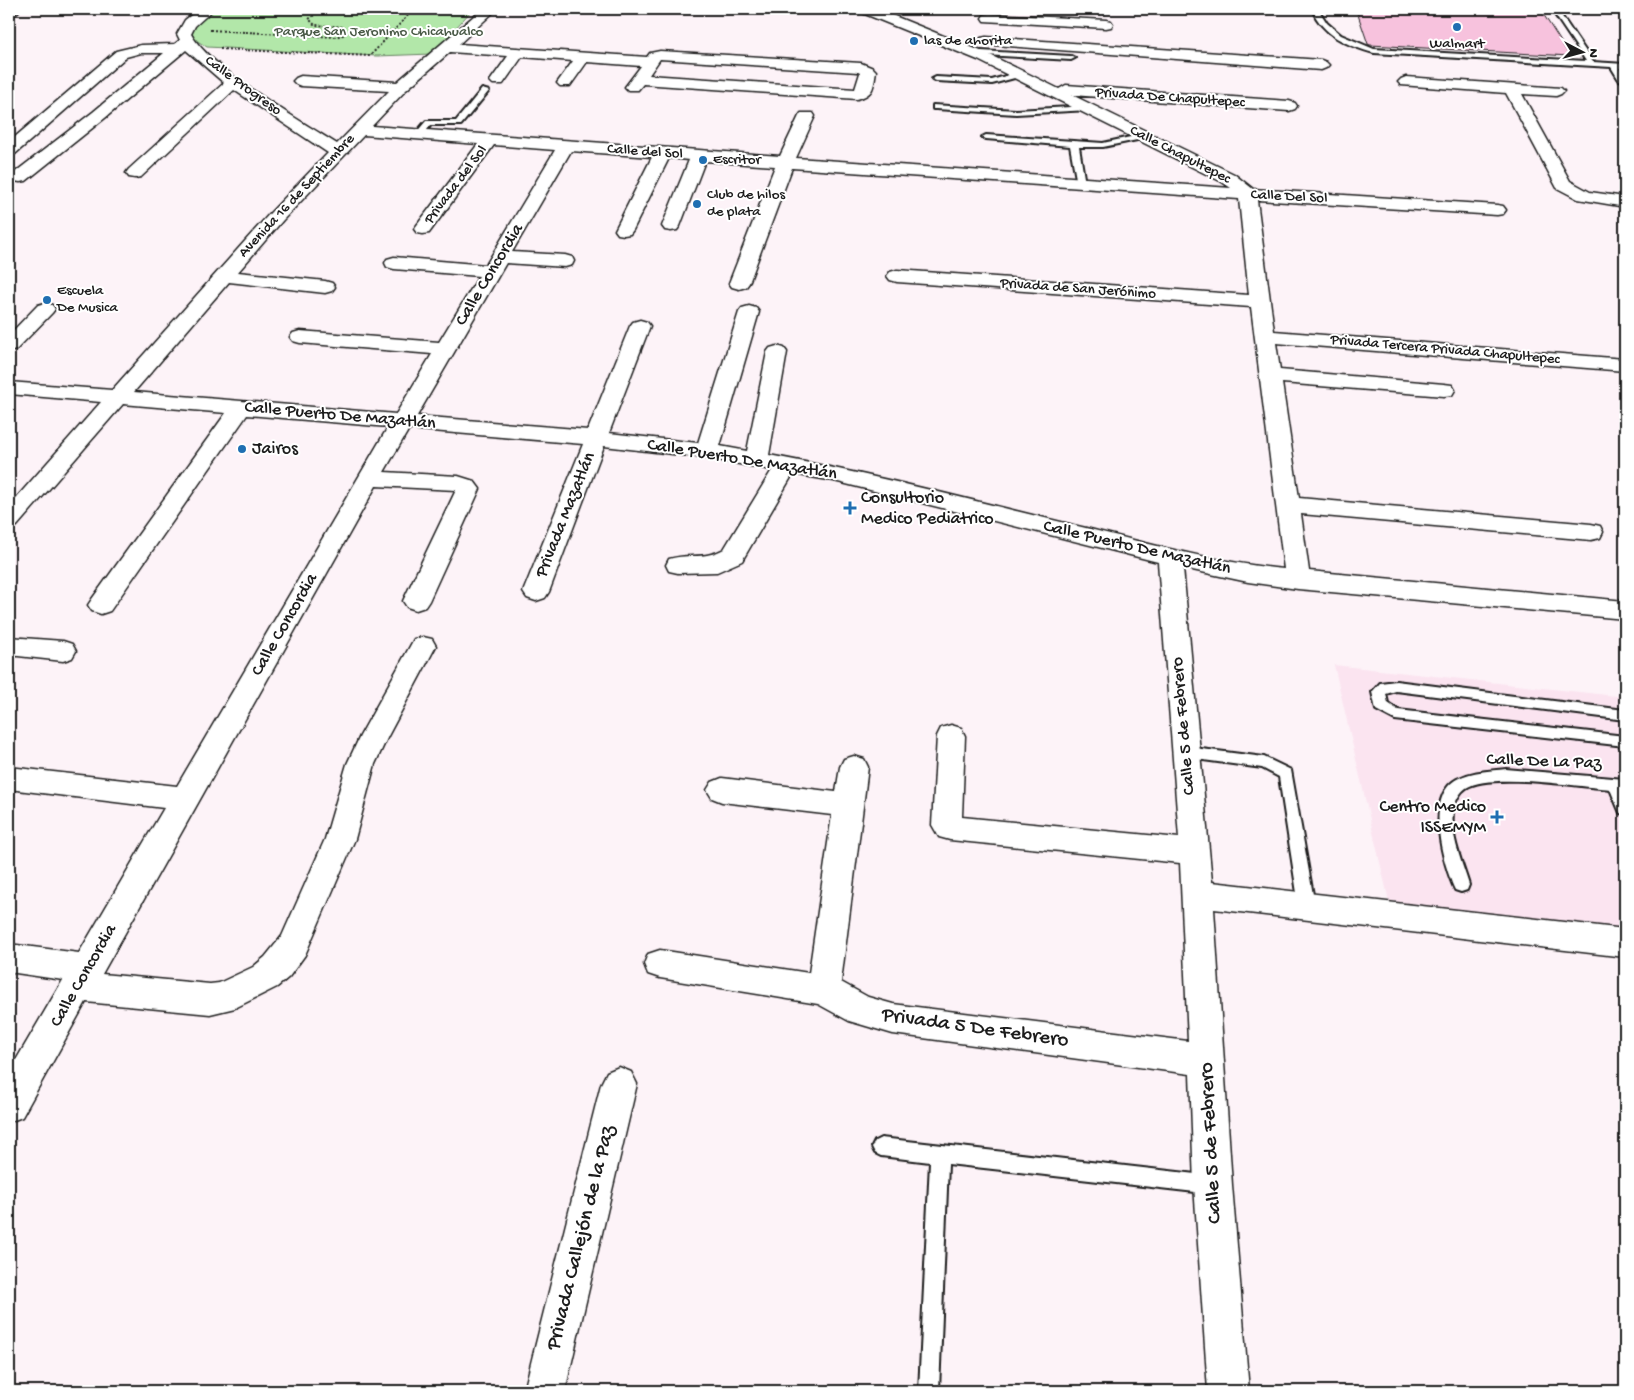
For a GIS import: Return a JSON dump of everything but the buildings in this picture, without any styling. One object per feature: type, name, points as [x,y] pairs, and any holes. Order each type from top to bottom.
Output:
[{"type":"street","points":[[9,11],[13,9]]},
{"type":"street","points":[[20,177],[99,115],[187,36],[207,9]]},
{"type":"street","name":"Avenida 16 de Septiembre","points":[[9,521],[223,276],[338,152],[401,88],[490,9]]},
{"type":"street","name":"Calle Chapultepec","points":[[865,9],[984,50],[1019,74],[1228,178],[1240,186],[1247,195],[1298,580]]},
{"type":"street","points":[[1106,24],[990,13],[984,50],[1321,65]]},
{"type":"street","points":[[9,150],[121,54],[187,36]]},
{"type":"street","name":"Calle Progreso","points":[[187,36],[208,63],[233,83],[338,152]]},
{"type":"street","points":[[445,47],[651,62]]},
{"type":"street","points":[[498,81],[518,52]]},
{"type":"street","points":[[663,55],[861,68],[868,71],[864,91],[857,94],[636,83],[651,62],[655,56],[663,55]]},
{"type":"street","points":[[565,83],[583,57]]},
{"type":"street","points":[[301,82],[401,88]]},
{"type":"street","points":[[1406,82],[1556,91]]},
{"type":"street","points":[[134,173],[233,83]]},
{"type":"street","points":[[1511,88],[1563,184],[1568,189],[1583,195],[1625,202]]},
{"type":"street","name":"Privada De Chapultepec","points":[[1051,89],[1289,106]]},
{"type":"street","points":[[740,283],[785,163],[807,116]]},
{"type":"street","name":"Calle del Sol","points":[[359,130],[1081,184]]},
{"type":"street","name":"Privada del Sol","points":[[423,229],[489,140]]},
{"type":"street","name":"Calle Concordia","points":[[9,1105],[369,478],[566,146]]},
{"type":"street","points":[[624,230],[663,154]]},
{"type":"street","points":[[671,226],[699,156]]},
{"type":"street","name":"Calle Del Sol","points":[[1081,184],[1497,210]]},
{"type":"street","points":[[1583,195],[1594,214]]},
{"type":"street","points":[[394,263],[496,264],[565,261]]},
{"type":"street","points":[[223,276],[325,287]]},
{"type":"street","name":"Privada de San Jerónimo","points":[[897,276],[1260,302]]},
{"type":"street","points":[[9,346],[45,309]]},
{"type":"street","points":[[707,451],[750,312]]},
{"type":"street","name":"Privada Mazatlán","points":[[536,592],[640,326]]},
{"type":"street","name":"Privada Tercera Privada Chapultepec","points":[[1265,336],[1625,365]]},
{"type":"street","points":[[300,337],[446,349]]},
{"type":"street","points":[[757,459],[777,352]]},
{"type":"street","points":[[1271,376],[1444,390]]},
{"type":"street","name":"Calle Puerto De Mazatlán","points":[[9,388],[597,438],[707,451],[787,464],[1170,558],[1248,574],[1625,610]]},
{"type":"street","points":[[102,604],[241,407]]},
{"type":"street","points":[[678,565],[717,564],[733,555],[787,464]]},
{"type":"street","points":[[369,478],[458,483],[463,484],[468,489],[416,601]]},
{"type":"street","points":[[1288,505],[1591,532]]},
{"type":"street","name":"Calle 5 de Febrero","points":[[1170,558],[1195,852],[1214,1185],[1229,1391]]},
{"type":"street","points":[[9,646],[63,652]]},
{"type":"street","points":[[9,958],[83,978],[210,999],[223,997],[252,984],[277,967],[294,945],[329,867],[343,832],[361,764],[374,736],[423,646]]},
{"type":"street","points":[[951,736],[947,822],[950,828],[1195,852]]},
{"type":"street","points":[[823,990],[854,767]]},
{"type":"street","points":[[9,778],[186,799]]},
{"type":"street","points":[[722,790],[849,806]]},
{"type":"street","points":[[1197,894],[1625,943]]},
{"type":"street","name":"Privada 5 De Febrero","points":[[660,964],[823,990],[861,1010],[893,1019],[1207,1060]]},
{"type":"street","name":"Privada Callejón de la Paz","points":[[544,1391],[619,1084]]},
{"type":"lane","points":[[1315,9],[1324,24],[1335,34],[1345,41],[1374,51],[1625,66]]},
{"type":"lane","points":[[1554,9],[1591,64]]},
{"type":"lane","points":[[984,50],[1071,58]]},
{"type":"lane","points":[[1613,65],[1625,80]]},
{"type":"lane","points":[[936,79],[992,82],[1019,74]]},
{"type":"lane","points":[[419,134],[429,123],[458,123],[485,91]]},
{"type":"lane","points":[[936,107],[1016,112],[1089,108]]},
{"type":"lane","points":[[986,137],[1103,145],[1144,136]]},
{"type":"lane","points":[[1074,144],[1081,184]]},
{"type":"lane","points":[[1625,715],[1396,686],[1385,687],[1379,692],[1381,706],[1395,715],[1625,741]]},
{"type":"lane","points":[[1186,753],[1264,762],[1286,774],[1306,906]]},
{"type":"lane","name":"Calle De La Paz","points":[[1461,885],[1445,820],[1445,804],[1451,793],[1464,782],[1492,775],[1506,775],[1620,784]]},
{"type":"lane","points":[[1620,784],[1625,809]]},
{"type":"lane","points":[[881,1146],[1214,1185]]},
{"type":"lane","points":[[929,1391],[939,1154]]},
{"type":"path","points":[[187,36],[334,37],[343,35],[342,29],[344,27],[315,25],[309,19],[322,9]]},
{"type":"path","points":[[187,36],[211,47],[226,50],[370,56],[412,11],[376,9]]},
{"type":"shaded area","name":"Centro Medico ISSEMYM","points":[[1334,665],[1625,697],[1625,930],[1389,901]]},
{"type":"green space","name":"Parque San Jeronimo Chicahualco","points":[[213,9],[472,10],[432,54],[377,56],[207,47],[194,39],[191,30]]},
{"type":"place","name":"Walmart","points":[[1457,27]]},
{"type":"place","name":"las de ahorita","points":[[914,41]]},
{"type":"place","name":"Escritor","points":[[703,160]]},
{"type":"place","name":"Club de hilos de plata","points":[[697,204]]},
{"type":"place","name":"Escuela De Musica","points":[[47,300]]},
{"type":"place","name":"Jairos","points":[[242,449]]},
{"type":"place","name":"Consultorio Medico Pediatrico","points":[[850,508]]},
{"type":"place","name":"Centro Medico ISSEMYM","points":[[1497,817]]}]
